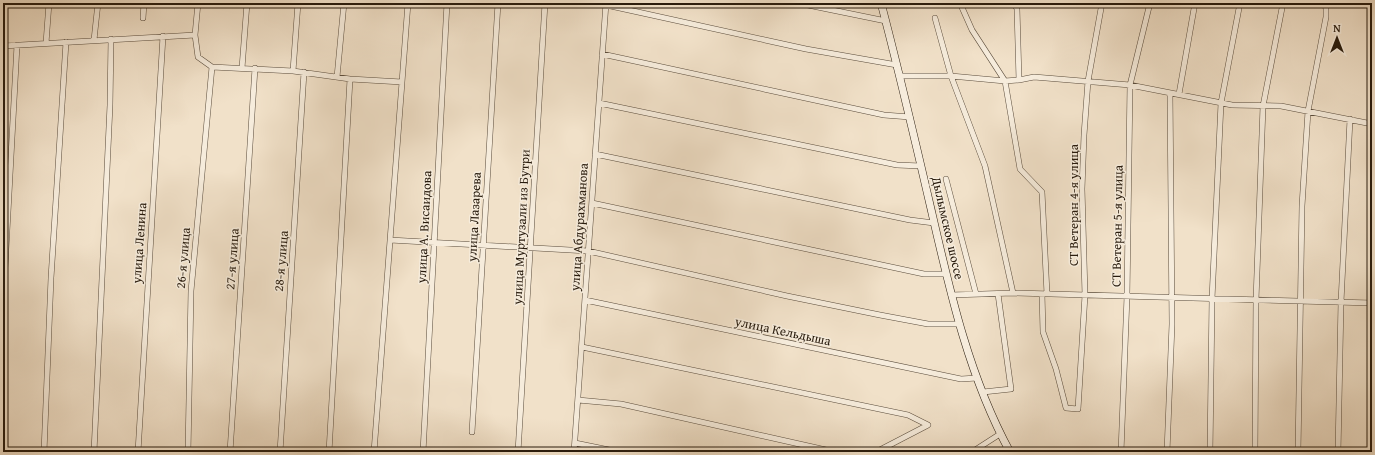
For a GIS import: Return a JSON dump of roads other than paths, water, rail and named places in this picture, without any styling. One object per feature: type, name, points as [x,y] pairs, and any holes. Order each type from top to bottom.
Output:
[{"type":"main road","name":"Дылымское шоссе","points":[[881,3],[910,117],[959,324],[977,378],[1000,434],[1010,452]]},
{"type":"street","points":[[46,43],[49,3]]},
{"type":"street","points":[[94,40],[98,3]]},
{"type":"street","points":[[142,18],[144,3]]},
{"type":"street","points":[[198,3],[195,35],[198,57],[212,67],[255,68],[304,72],[350,79],[402,82]]},
{"type":"street","points":[[242,68],[247,3]]},
{"type":"street","points":[[293,71],[298,3]]},
{"type":"street","points":[[337,77],[344,3]]},
{"type":"street","points":[[374,452],[408,3]]},
{"type":"street","name":"улица А. Висаидова","points":[[423,452],[447,3]]},
{"type":"street","name":"улица Лазарева","points":[[472,432],[498,3]]},
{"type":"street","name":"улица Муртузали из Бутри","points":[[518,452],[545,3]]},
{"type":"street","points":[[572,3],[606,4],[806,49],[897,65]]},
{"type":"street","points":[[798,3],[886,20]]},
{"type":"street","points":[[960,3],[972,30],[1005,81],[1020,169],[1042,192],[1045,294]]},
{"type":"street","points":[[1014,3],[1017,9],[1019,80]]},
{"type":"street","name":"СТ Ветеран 4-я улица","points":[[1045,294],[1043,332],[1056,369],[1066,408],[1078,409],[1084,295],[1082,189],[1084,135],[1088,81],[1102,3]]},
{"type":"street","name":"СТ Ветеран 5-я улица","points":[[1121,452],[1127,296],[1130,85],[1150,3]]},
{"type":"street","points":[[1179,94],[1195,3]]},
{"type":"street","points":[[1210,452],[1212,299],[1221,103],[1240,3]]},
{"type":"street","points":[[1255,452],[1256,300],[1263,106],[1283,3]]},
{"type":"street","points":[[1298,452],[1302,206],[1308,111],[1326,17],[1326,8],[1323,3]]},
{"type":"street","name":"улица Абдурахманова","points":[[574,452],[606,4]]},
{"type":"street","points":[[935,18],[951,76],[985,166],[1013,293]]},
{"type":"street","points":[[3,46],[195,35]]},
{"type":"street","name":"улица Ленина","points":[[138,452],[163,36]]},
{"type":"street","points":[[94,452],[110,105],[111,39]]},
{"type":"street","points":[[44,452],[51,278],[66,42]]},
{"type":"street","points":[[3,305],[17,45]]},
{"type":"street","points":[[602,54],[884,115],[910,117]]},
{"type":"street","name":"26-я улица","points":[[188,452],[191,291],[212,67]]},
{"type":"street","name":"27-я улица","points":[[230,452],[255,68]]},
{"type":"street","name":"28-я улица","points":[[280,452],[286,340],[295,234],[304,72]]},
{"type":"street","points":[[900,76],[951,76],[1005,81],[1034,77],[1130,85],[1232,105],[1280,106],[1372,124]]},
{"type":"street","points":[[329,452],[350,79]]},
{"type":"street","points":[[1167,452],[1172,324],[1170,93]]},
{"type":"street","points":[[599,103],[897,166],[921,166]]},
{"type":"street","points":[[1338,452],[1341,302],[1350,119]]},
{"type":"street","points":[[595,154],[910,220],[934,223]]},
{"type":"street","points":[[946,179],[976,294]]},
{"type":"street","points":[[592,203],[924,274],[946,274]]},
{"type":"street","points":[[390,240],[588,251],[787,296],[872,313],[928,324],[959,324]]},
{"type":"street","points":[[951,295],[1013,293],[1372,303]]},
{"type":"street","points":[[983,392],[1012,389],[998,294]]},
{"type":"street","name":"улица Кельдыша","points":[[585,300],[961,379],[977,378]]},
{"type":"street","points":[[582,347],[908,415],[928,425],[876,452]]},
{"type":"street","points":[[578,400],[621,404],[835,452]]},
{"type":"street","points":[[972,452],[1000,434]]},
{"type":"street","points":[[575,443],[619,452]]}]
